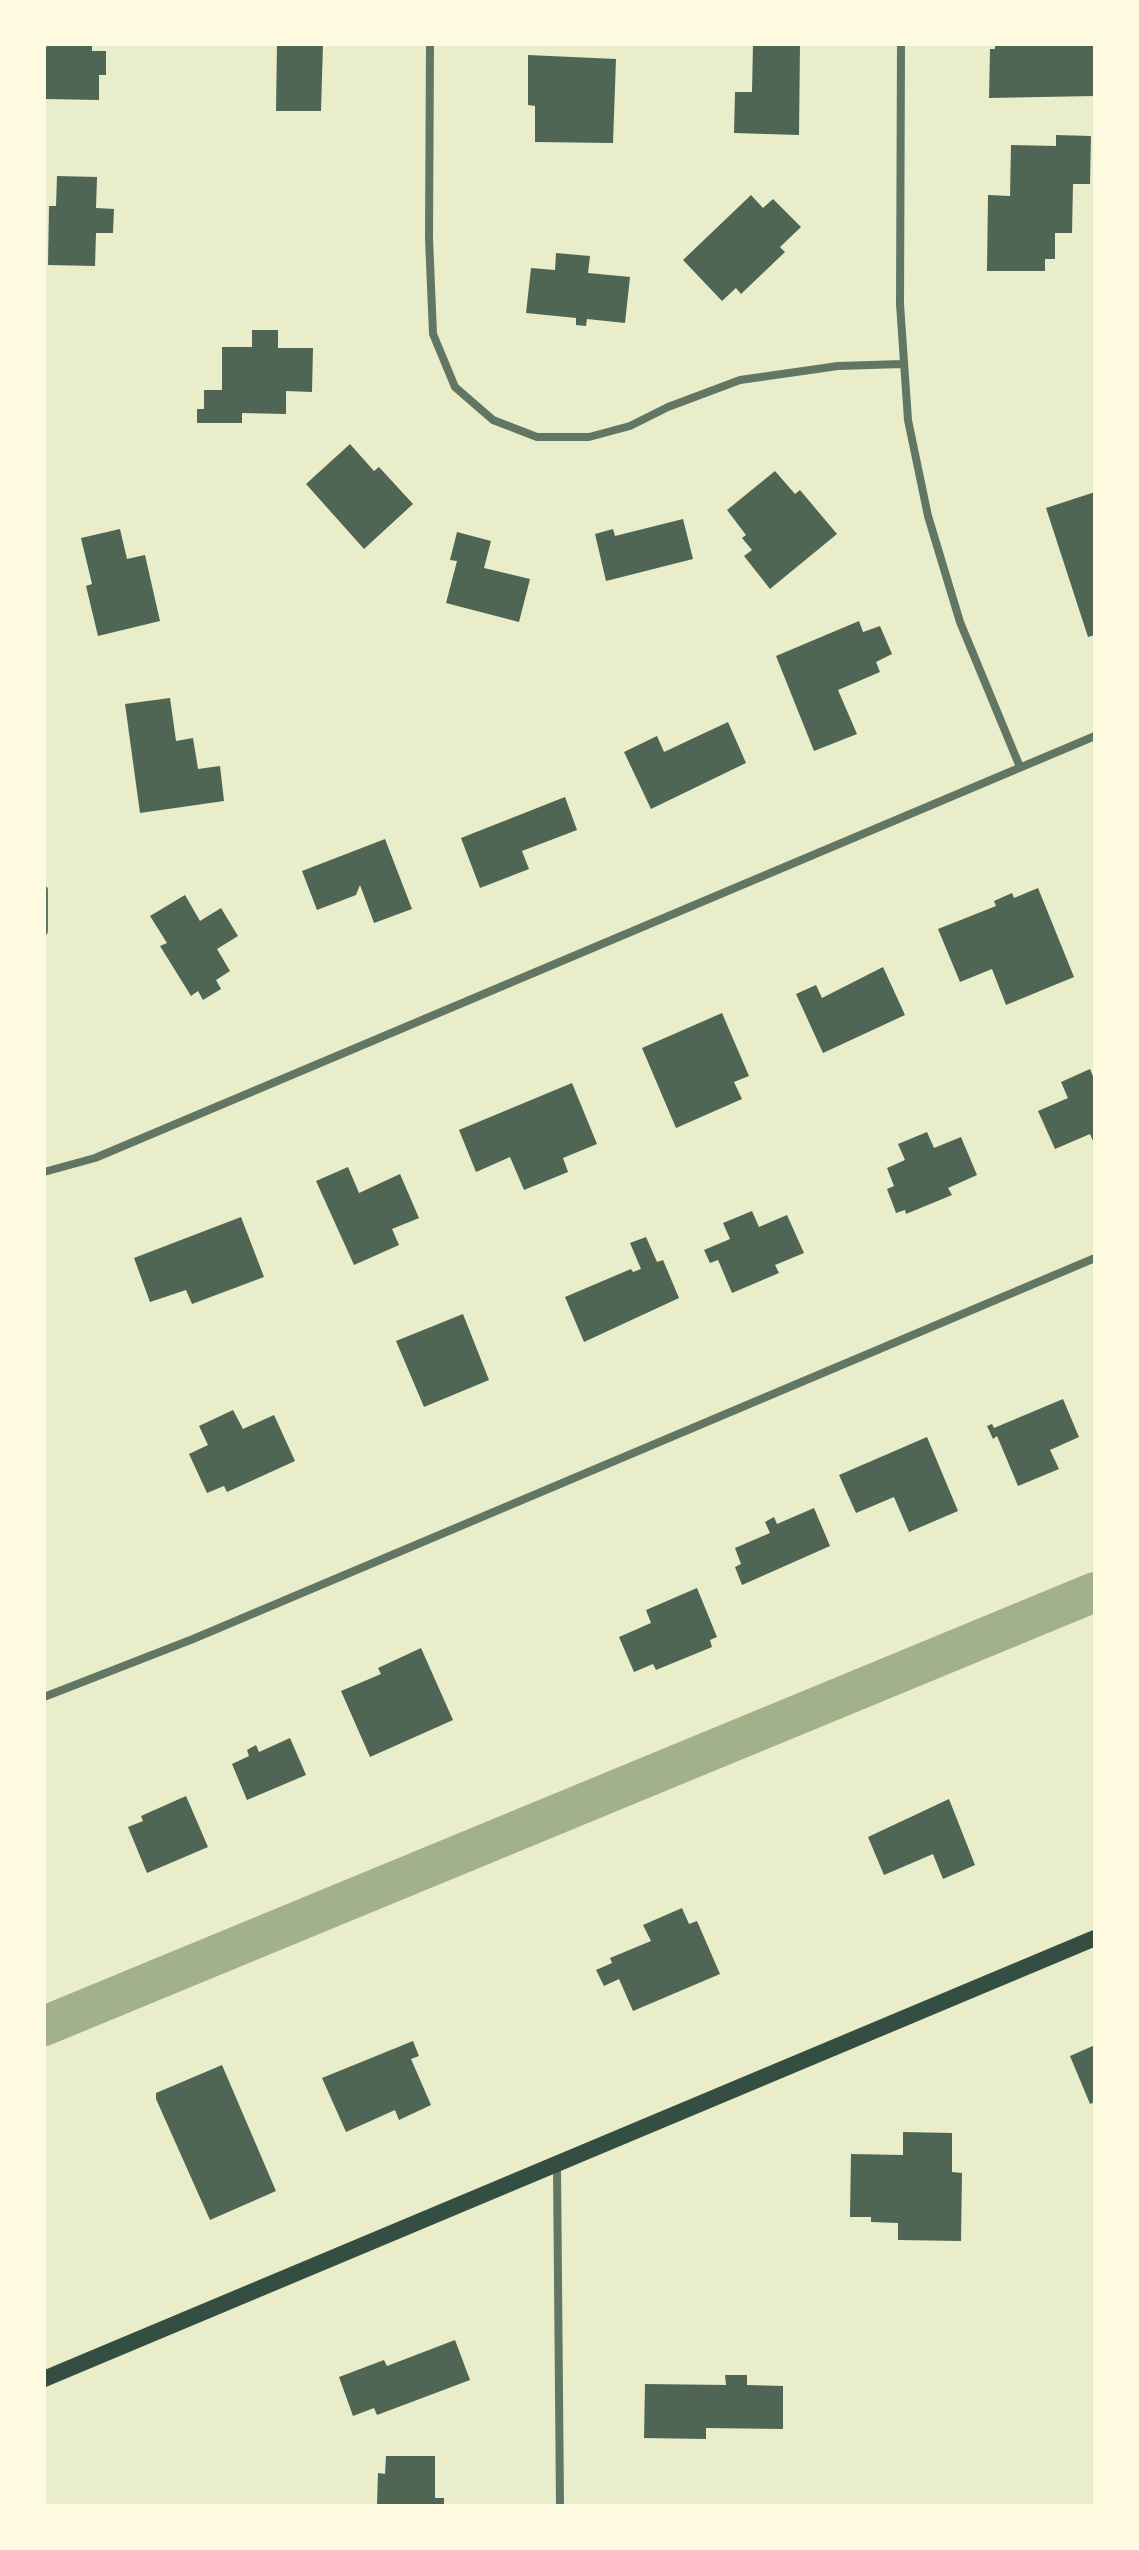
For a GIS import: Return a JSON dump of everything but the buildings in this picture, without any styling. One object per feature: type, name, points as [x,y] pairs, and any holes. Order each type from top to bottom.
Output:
[{"type":"main road","points":[[44,2379],[1095,1938]]},
{"type":"street","points":[[430,44],[429,238],[433,334],[455,387],[493,420],[537,437],[589,437],[630,426],[668,407],[740,380],[838,366],[902,364]]},
{"type":"street","points":[[901,44],[902,364],[908,420],[928,516],[960,622],[1020,767]]},
{"type":"street","points":[[44,1172],[95,1158],[1095,736]]},
{"type":"street","points":[[44,890],[44,931]]},
{"type":"street","points":[[44,1697],[193,1639],[1095,1258]]},
{"type":"street","points":[[557,2166],[560,2506]]},
{"type":"waterway","points":[[44,2026],[1095,1592]]}]
